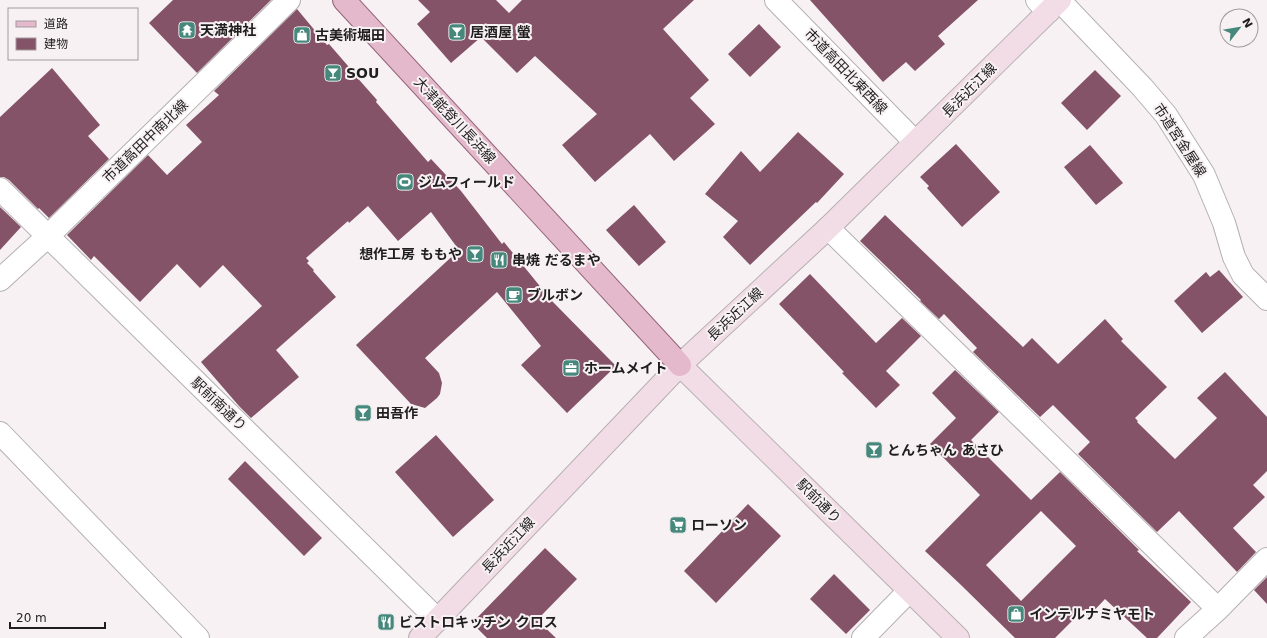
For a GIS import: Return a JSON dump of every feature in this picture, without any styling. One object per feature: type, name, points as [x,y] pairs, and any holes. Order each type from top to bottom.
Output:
[{"type":"main road","name":"大津能登川長浜線","points":[[344,0],[680,365]]},
{"type":"main road","name":"長浜近江線","points":[[420,638],[680,365],[828,228],[915,142],[1051,3]]},
{"type":"main road","name":"駅前通り","points":[[680,365],[958,638]]},
{"type":"street","name":"市道高田中南北線","points":[[0,280],[48,236],[289,0]]},
{"type":"street","name":"市道高田北東西線","points":[[776,0],[915,142]]},
{"type":"street","name":"市道宮金屋線","points":[[1051,3],[1142,87],[1166,115],[1204,175],[1224,223],[1234,257],[1244,275],[1267,299]]},
{"type":"street","name":"駅前南通り","points":[[0,189],[438,620]]},
{"type":"street","points":[[828,228],[1218,609]]},
{"type":"street","points":[[0,433],[198,638]]},
{"type":"street","points":[[1186,638],[1218,609],[1267,559]]},
{"type":"street","points":[[863,638],[909,590]]},
{"type":"building","points":[[173,0],[271,0],[197,73],[149,23]]},
{"type":"building","points":[[418,0],[496,0],[509,13],[522,0],[694,0],[663,29],[709,80],[690,98],[715,124],[674,161],[650,134],[595,182],[562,145],[597,114],[535,56],[517,73],[481,37],[451,63],[417,24],[430,12]]},
{"type":"building","points":[[810,0],[978,0],[938,36],[945,44],[915,71],[906,62],[883,82]]},
{"type":"building","points":[[297,9],[327,45],[329,44],[355,74],[377,100],[376,102],[428,162],[431,159],[461,191],[502,244],[504,242],[552,301],[616,366],[567,413],[521,365],[541,346],[497,292],[425,358],[439,373],[442,383],[440,394],[425,408],[411,404],[356,345],[459,250],[431,212],[398,241],[368,206],[349,223],[348,221],[306,258],[309,261],[307,263],[314,270],[313,271],[336,297],[276,350],[299,377],[251,418],[201,362],[262,306],[223,265],[200,288],[177,264],[140,302],[94,256],[91,260],[67,235],[148,155],[167,175],[202,142],[186,125],[219,95],[214,91]]},
{"type":"building","points":[[759,24],[781,47],[750,77],[728,54]]},
{"type":"building","points":[[52,68],[100,125],[88,136],[109,159],[49,218],[9,180],[4,177],[0,177],[0,117]]},
{"type":"building","points":[[1095,70],[1121,96],[1087,130],[1061,103]]},
{"type":"building","points":[[798,132],[844,174],[817,203],[816,202],[750,265],[723,237],[738,221],[705,194],[741,151],[760,172]]},
{"type":"building","points":[[956,144],[1000,192],[962,227],[927,188],[929,186],[920,177]]},
{"type":"building","points":[[1090,145],[1123,183],[1096,205],[1064,167]]},
{"type":"building","points":[[634,205],[666,242],[639,266],[606,230]]},
{"type":"building","points":[[0,207],[21,227],[0,250]]},
{"type":"building","points":[[885,215],[1023,347],[1032,338],[1058,364],[1105,319],[1123,339],[1121,341],[1167,387],[1135,418],[1138,421],[1137,422],[1175,459],[1217,418],[1197,398],[1225,372],[1267,417],[1267,471],[1253,485],[1265,497],[1233,528],[1256,552],[1237,572],[1179,511],[1157,532],[1078,454],[1090,442],[1053,405],[1040,417],[973,352],[977,348],[944,314],[939,319],[860,241]]},
{"type":"building","points":[[1219,270],[1243,297],[1202,333],[1174,301],[1206,272],[1210,277]]},
{"type":"building","points":[[810,274],[876,343],[902,318],[921,336],[886,371],[900,385],[876,408],[779,304]]},
{"type":"building","points":[[955,370],[999,412],[971,440],[1031,500],[1060,472],[1139,550],[1137,551],[1191,602],[1157,638],[1147,638],[1105,599],[1089,616],[1083,610],[1055,638],[1015,638],[925,551],[980,495],[930,444],[956,418],[932,393]],"holes":[[[1041,511],[1076,546],[1021,601],[986,565]]]},
{"type":"building","points":[[436,435],[494,500],[453,537],[395,472]]},
{"type":"building","points":[[245,461],[322,538],[304,556],[228,479]]},
{"type":"building","points":[[748,504],[781,536],[716,603],[684,571]]},
{"type":"building","points":[[545,548],[577,579],[537,620],[556,638],[487,638],[472,623]]},
{"type":"building","points":[[834,574],[870,610],[846,634],[810,599]]},
{"type":"building","points":[[1267,577],[1267,604],[1254,590]]},
{"type":"place","name":"天満神社","points":[[187,30]]},
{"type":"place","name":"居酒屋 螢","points":[[457,32]]},
{"type":"place","name":"古美術堀田","points":[[302,35]]},
{"type":"place","name":"SOU","points":[[333,73]]},
{"type":"place","name":"ジムフィールド","points":[[405,182]]},
{"type":"place","name":"想作工房 ももや","points":[[475,254]]},
{"type":"place","name":"串焼 だるまや","points":[[499,260]]},
{"type":"place","name":"ブルボン","points":[[514,295]]},
{"type":"place","name":"ホームメイト","points":[[571,368]]},
{"type":"place","name":"田吾作","points":[[363,413]]},
{"type":"place","name":"とんちゃん あさひ","points":[[874,450]]},
{"type":"place","name":"ローソン","points":[[678,525]]},
{"type":"place","name":"インテルナミヤモト","points":[[1016,614]]},
{"type":"place","name":"ビストロキッチン クロス","points":[[386,622]]}]
